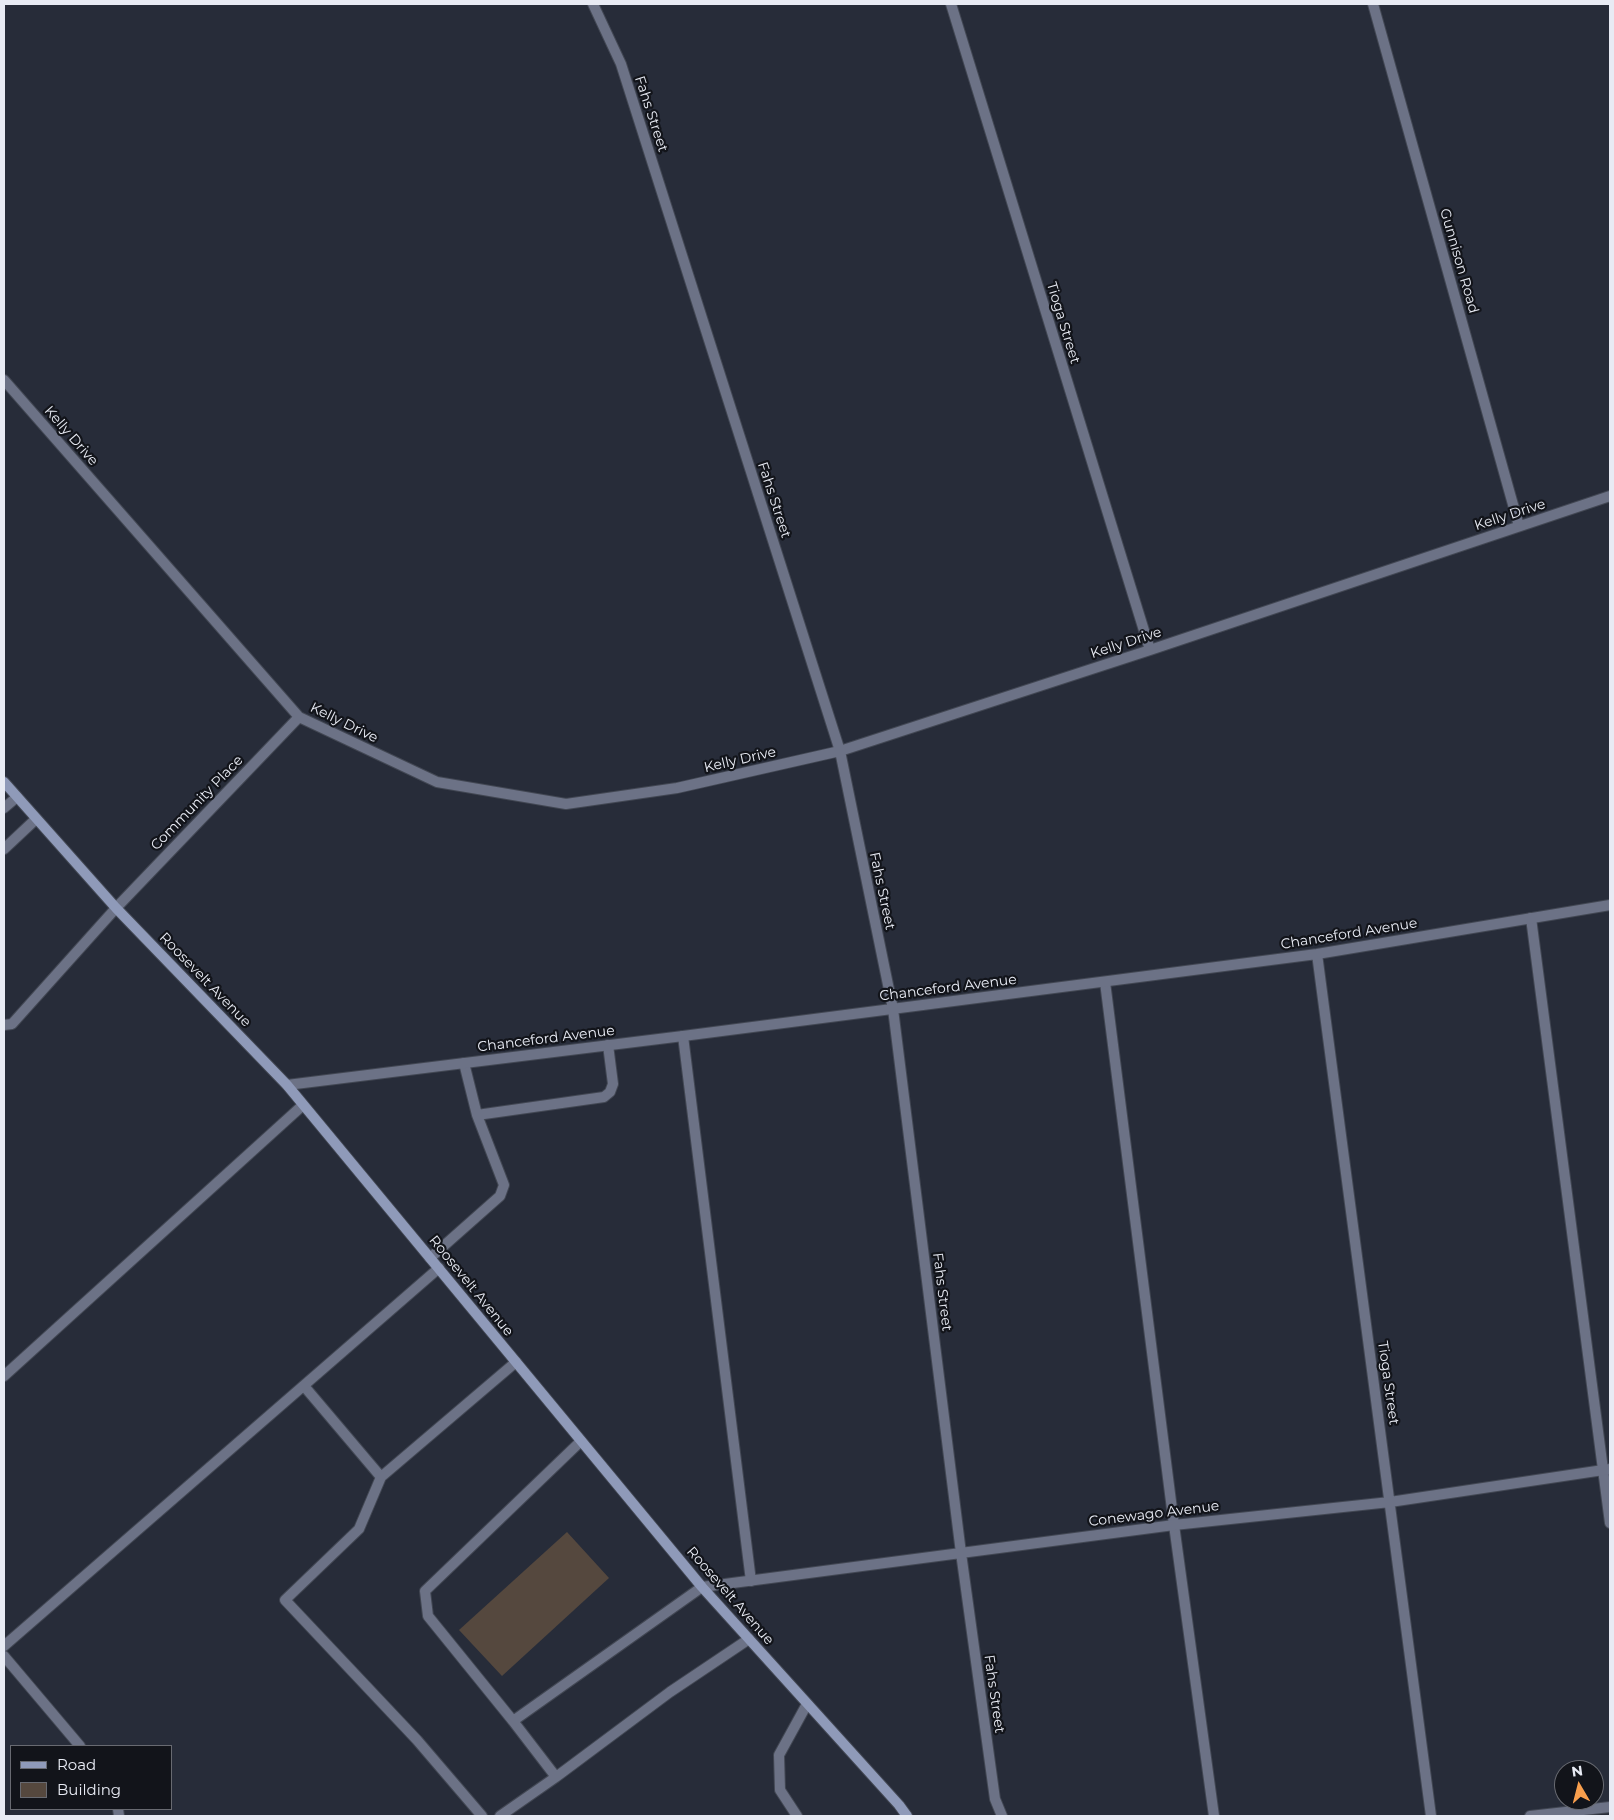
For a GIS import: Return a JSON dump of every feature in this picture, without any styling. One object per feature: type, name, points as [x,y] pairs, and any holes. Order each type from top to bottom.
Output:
[{"type":"main road","name":"Roosevelt Avenue","points":[[4,782],[116,908],[287,1085],[702,1587],[907,1816]]},
{"type":"street","name":"Fahs Street","points":[[592,4],[621,64],[840,751],[893,1009],[961,1553],[995,1799],[1002,1816]]},
{"type":"street","name":"Tioga Street","points":[[951,4],[1150,650]]},
{"type":"street","name":"Gunnison Road","points":[[1373,4],[1519,526]]},
{"type":"street","name":"Kelly Drive","points":[[4,380],[299,716],[437,782],[566,804],[677,788],[840,751],[1150,650],[1610,496]]},
{"type":"street","name":"Community Place","points":[[4,1025],[12,1024],[116,908],[299,716]]},
{"type":"street","points":[[4,808],[17,797]]},
{"type":"street","points":[[4,849],[36,819]]},
{"type":"street","name":"Chanceford Avenue","points":[[287,1085],[1317,954],[1610,905]]},
{"type":"street","points":[[1531,918],[1606,1469],[1610,1523]]},
{"type":"street","name":"Tioga Street","points":[[1317,954],[1431,1816]]},
{"type":"street","points":[[1105,982],[1174,1525],[1214,1816]]},
{"type":"street","points":[[683,1036],[751,1581]]},
{"type":"street","points":[[477,1115],[604,1097],[610,1092],[613,1084],[608,1045]]},
{"type":"street","points":[[430,1258],[500,1196],[504,1185],[477,1115],[464,1063]]},
{"type":"street","points":[[4,1376],[303,1105]]},
{"type":"street","points":[[4,1646],[439,1268]]},
{"type":"street","points":[[482,1816],[417,1740],[285,1600],[359,1529],[381,1477],[516,1362]]},
{"type":"street","points":[[304,1386],[381,1477]]},
{"type":"street","points":[[556,1777],[428,1616],[425,1591],[582,1441]]},
{"type":"street","name":"Conewago Avenue","points":[[702,1587],[1174,1525],[1390,1502],[1606,1469]]},
{"type":"street","points":[[513,1721],[702,1587]]},
{"type":"street","points":[[500,1816],[670,1692],[750,1639]]},
{"type":"street","points":[[4,1656],[79,1745]]},
{"type":"street","points":[[797,1816],[780,1790],[779,1755],[807,1704]]},
{"type":"street","points":[[1530,1816],[1610,1807]]},
{"type":"building","points":[[567,1532],[609,1578],[502,1676],[459,1630]]}]
